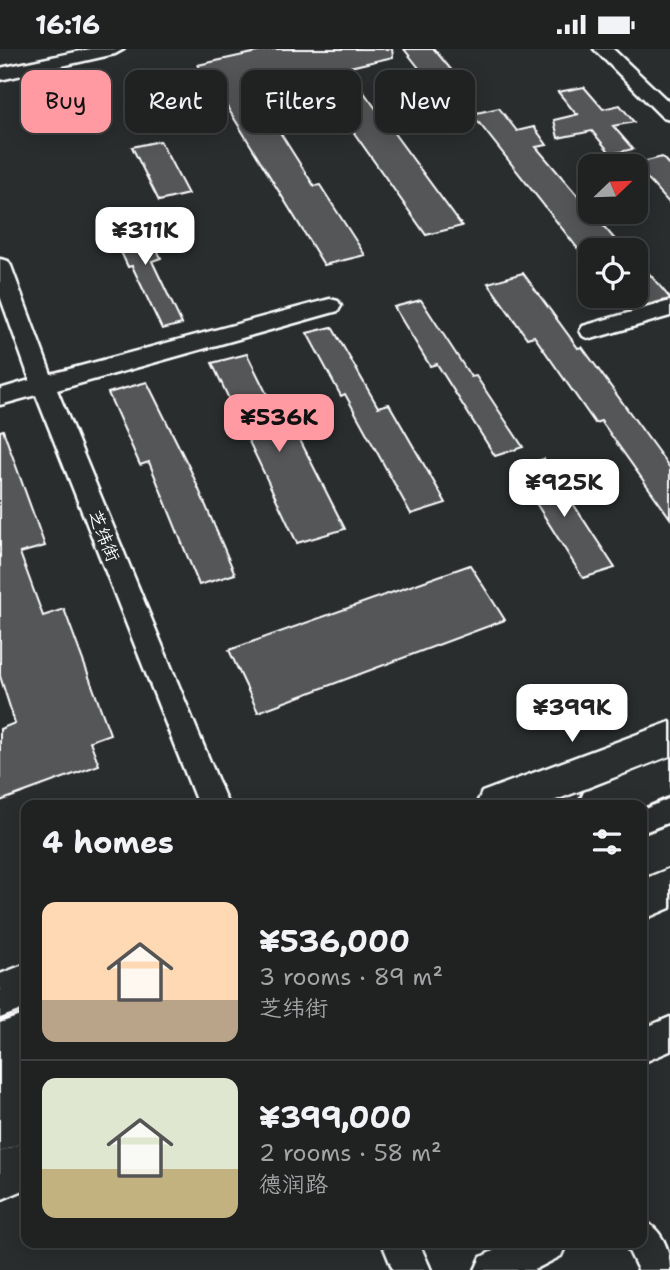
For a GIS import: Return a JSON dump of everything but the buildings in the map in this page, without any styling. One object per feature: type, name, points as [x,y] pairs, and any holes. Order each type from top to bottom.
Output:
[{"type":"highway","points":[[610,800],[670,776]]},
{"type":"highway","points":[[647,812],[670,803]]},
{"type":"highway","points":[[647,855],[670,845]]},
{"type":"highway","points":[[0,1047],[21,1039]]},
{"type":"highway","points":[[0,1084],[21,1075]]},
{"type":"highway","points":[[0,1128],[21,1119]]},
{"type":"main road","points":[[509,800],[670,739]]},
{"type":"main road","points":[[647,898],[670,888]]},
{"type":"main road","points":[[0,996],[21,988]]},
{"type":"main road","points":[[0,1176],[21,1166]]},
{"type":"street","points":[[0,74],[115,49]]},
{"type":"street","points":[[603,49],[670,114]]},
{"type":"street","name":"芝纬街","points":[[0,266],[44,386],[210,800]]},
{"type":"street","points":[[0,397],[330,306]]},
{"type":"street","points":[[591,331],[670,308]]},
{"type":"street","points":[[647,1044],[670,1034]]},
{"type":"street","points":[[403,1248],[412,1270]]},
{"type":"street","points":[[494,1270],[538,1248]]},
{"type":"street","points":[[647,1248],[658,1270]]}]
